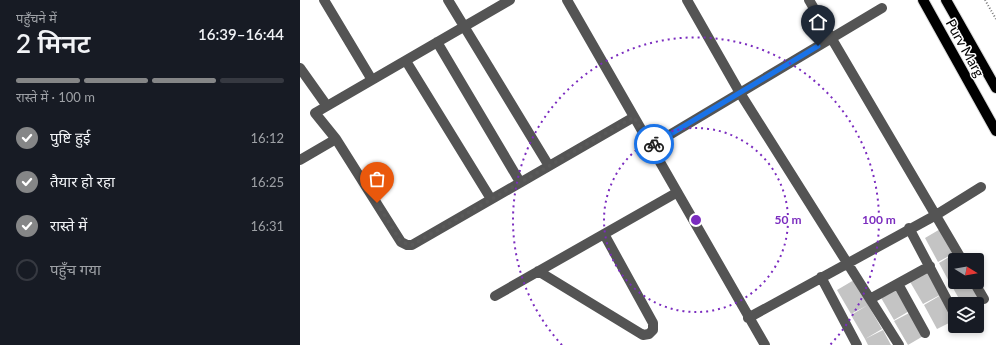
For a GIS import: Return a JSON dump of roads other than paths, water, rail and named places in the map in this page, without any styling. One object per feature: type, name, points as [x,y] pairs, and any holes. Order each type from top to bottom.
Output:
[{"type":"main road","name":"Purv Marg","points":[[923,0],[996,131]]},
{"type":"main road","name":"Purv Marg","points":[[946,0],[996,88]]},
{"type":"street","points":[[324,0],[372,80]]},
{"type":"street","points":[[448,0],[549,166]]},
{"type":"street","points":[[510,0],[315,113],[336,139],[401,242],[407,245],[412,245],[634,117]]},
{"type":"street","points":[[567,0],[651,146],[676,193],[765,345]]},
{"type":"street","points":[[687,0],[740,93],[899,345]]},
{"type":"street","points":[[809,0],[958,253]]},
{"type":"street","points":[[651,146],[882,8]]},
{"type":"street","points":[[437,42],[520,182]]},
{"type":"street","points":[[406,60],[491,199]]},
{"type":"street","points":[[300,68],[326,106]]},
{"type":"street","points":[[300,160],[336,139]]},
{"type":"street","points":[[748,318],[936,215],[981,187]]},
{"type":"street","points":[[495,296],[676,193]]},
{"type":"street","points":[[910,228],[948,301]]},
{"type":"street","points":[[538,271],[643,335],[649,334],[653,330],[653,323],[604,234]]},
{"type":"street","points":[[870,299],[930,266]]},
{"type":"street","points":[[821,277],[857,345]]},
{"type":"street","points":[[898,284],[925,333]]}]
